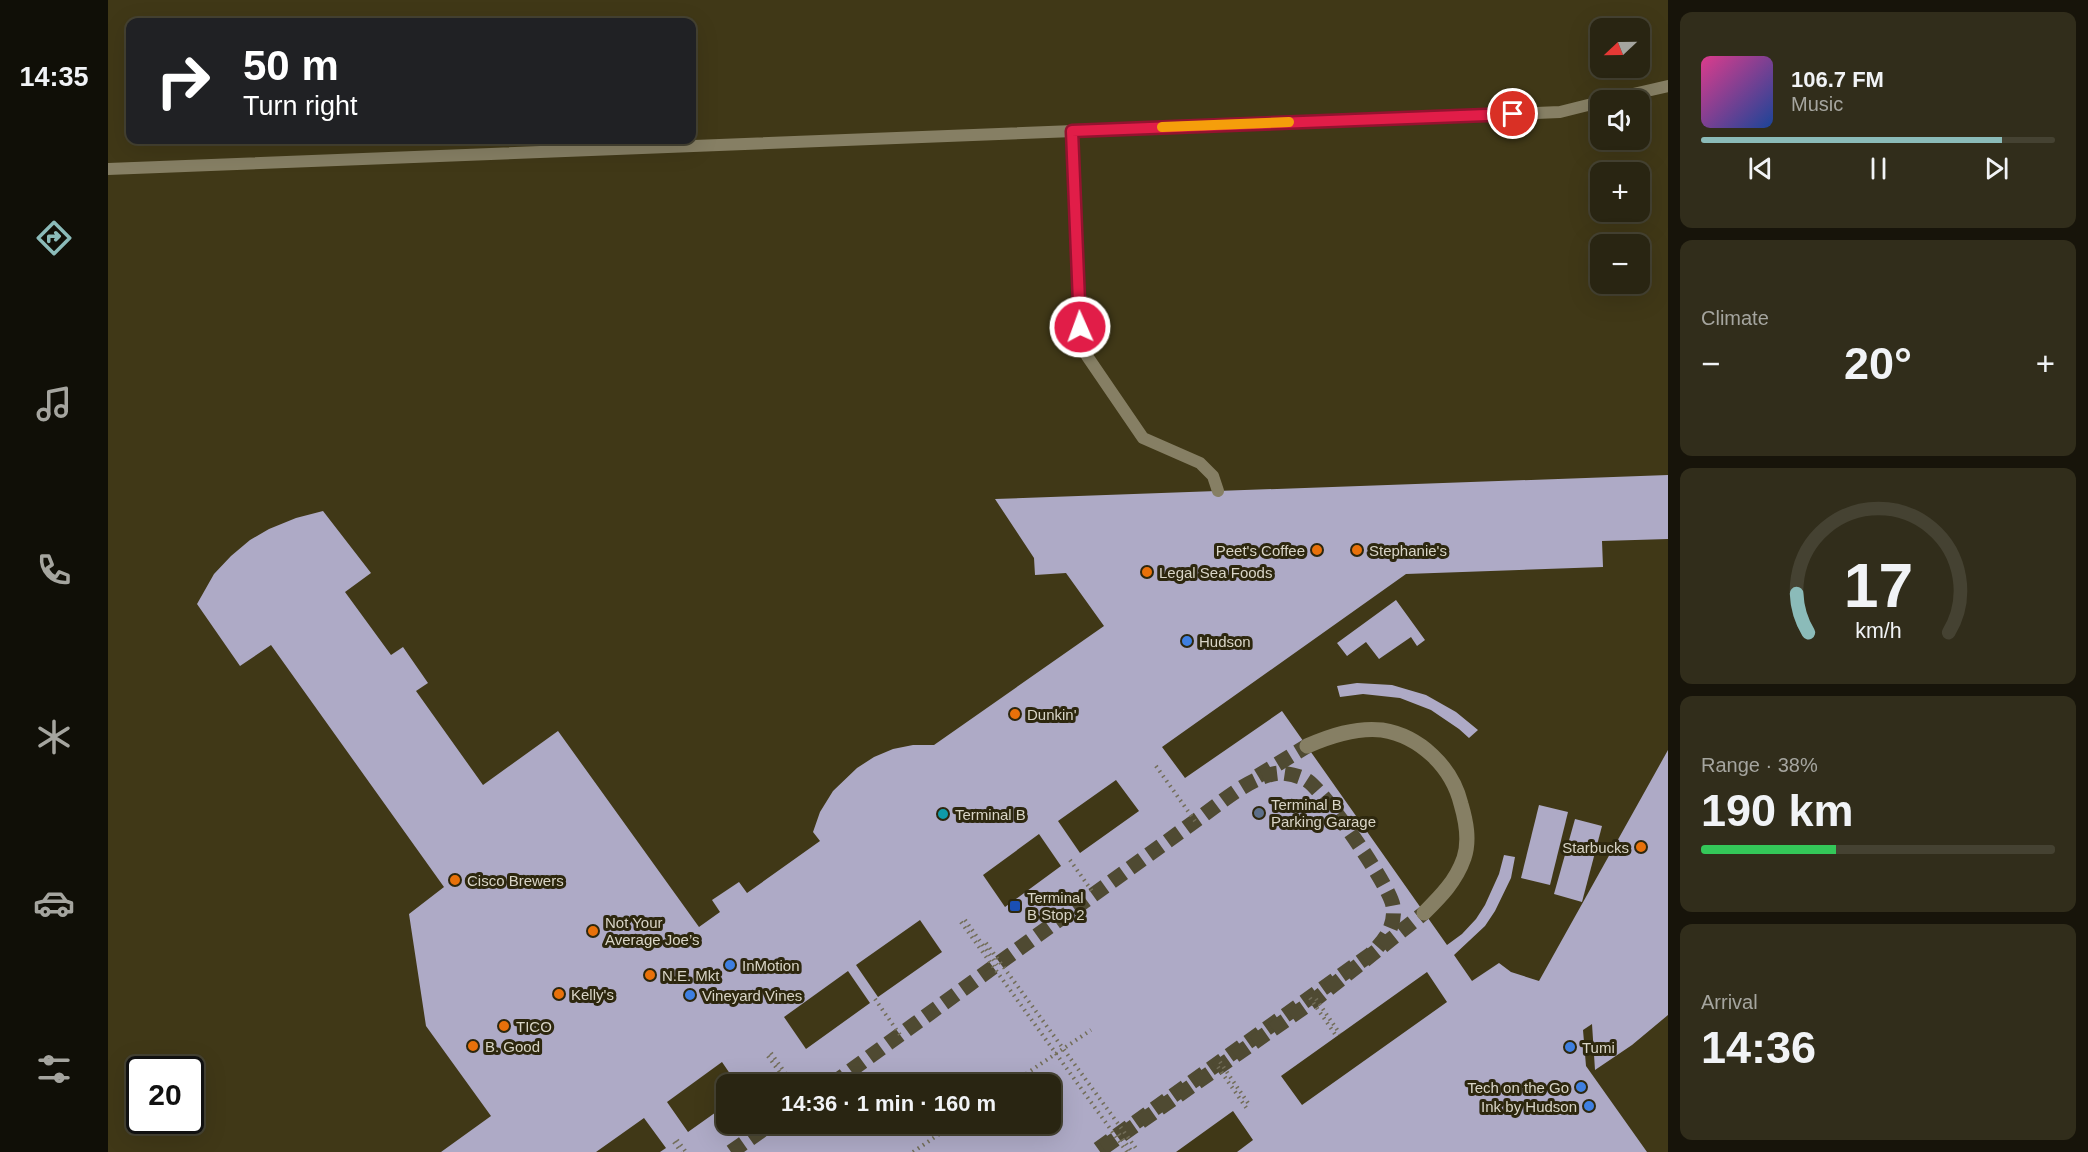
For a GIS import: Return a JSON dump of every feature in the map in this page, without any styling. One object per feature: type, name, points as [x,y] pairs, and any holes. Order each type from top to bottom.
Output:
[{"type":"main road","points":[[1307,746],[1344,732],[1382,730],[1419,744],[1448,773],[1456,786],[1465,819],[1467,839],[1464,858],[1448,890],[1424,913]]},
{"type":"lane","points":[[1650,90],[1668,86]]},
{"type":"lane","points":[[108,169],[1560,112],[1590,104]]},
{"type":"lane","points":[[1072,131],[1080,327],[1087,356],[1143,438],[1200,464],[1213,476],[1218,491]]},
{"type":"path","points":[[1156,766],[1196,820]]},
{"type":"path","points":[[1071,859],[1095,893]]},
{"type":"path","points":[[997,965],[963,921],[1127,1152]]},
{"type":"path","points":[[986,944],[1138,1151]]},
{"type":"path","points":[[1310,998],[1338,1036],[1316,999]]},
{"type":"path","points":[[874,1000],[898,1035]]},
{"type":"path","points":[[1026,1074],[1091,1030]]},
{"type":"path","points":[[782,1074],[769,1054],[785,1074]]},
{"type":"path","points":[[1219,1065],[1249,1108]]},
{"type":"path","points":[[913,1152],[939,1134]]},
{"type":"path","points":[[1119,1134],[1132,1152]]},
{"type":"path","points":[[681,1152],[676,1141],[686,1152]]},
{"type":"shaded area","points":[[108,0],[1668,0],[1668,1152],[108,1152]]},
{"type":"building","name":"Terminal B","points":[[1668,475],[1668,539],[1602,541],[1603,567],[1406,574],[1162,747],[1185,778],[1282,711],[1447,945],[1462,934],[1485,905],[1499,874],[1504,855],[1515,857],[1511,878],[1495,911],[1485,926],[1454,955],[1472,981],[1499,963],[1511,972],[1539,981],[1668,750],[1668,1015],[1632,1045],[1595,1070],[1592,1024],[1583,1030],[1586,1066],[1647,1152],[1237,1152],[1253,1140],[1233,1111],[1176,1152],[660,1152],[666,1148],[644,1118],[596,1152],[441,1152],[491,1116],[426,1026],[409,914],[444,887],[271,645],[240,666],[197,604],[214,574],[231,556],[250,540],[269,529],[296,518],[323,511],[371,573],[345,592],[391,655],[403,647],[428,683],[416,691],[483,785],[558,731],[699,927],[720,912],[712,900],[739,882],[747,893],[820,841],[813,832],[820,812],[833,791],[857,768],[893,749],[913,745],[934,745],[1104,626],[1066,573],[1035,575],[1034,558],[995,499]],"holes":[[[1116,780],[1139,811],[1080,853],[1058,821]],[[1039,834],[1061,866],[1005,907],[983,875]],[[920,920],[942,952],[878,997],[856,965]],[[848,971],[870,1003],[806,1049],[784,1017]],[[1427,972],[1447,1002],[1302,1105],[1281,1076]]]},
{"type":"building","points":[[1396,600],[1425,640],[1417,646],[1411,637],[1379,659],[1366,642],[1347,656],[1337,643]]},
{"type":"building","points":[[1357,683],[1392,685],[1426,695],[1456,712],[1478,730],[1469,738],[1431,710],[1400,698],[1363,694],[1340,697],[1337,686]]},
{"type":"building","points":[[1539,805],[1568,812],[1550,885],[1521,878]]},
{"type":"building","points":[[1575,819],[1602,826],[1582,902],[1554,894]]},
{"type":"tunnel","points":[[1258,776],[1307,746]]},
{"type":"tunnel","points":[[846,1074],[1238,790],[1271,774],[1285,773],[1305,779],[1317,789],[1342,821],[1381,880],[1393,906],[1393,920],[1388,932],[1371,954],[1094,1152]]},
{"type":"tunnel","points":[[1103,1148],[1316,999],[1424,913]]},
{"type":"tunnel","points":[[731,1152],[757,1134]]},
{"type":"slow traffic","points":[[1162,127],[1289,122]]},
{"type":"place","name":"Peet's Coffee","points":[[1317,550]]},
{"type":"place","name":"Stephanie's","points":[[1357,550]]},
{"type":"place","name":"Legal Sea Foods","points":[[1147,572]]},
{"type":"place","name":"Hudson","points":[[1187,641]]},
{"type":"place","name":"Dunkin'","points":[[1015,714]]},
{"type":"place","name":"Terminal B Parking Garage","points":[[1259,813]]},
{"type":"place","name":"Terminal B","points":[[943,814]]},
{"type":"place","name":"Starbucks","points":[[1641,847]]},
{"type":"place","name":"Cisco Brewers","points":[[455,880]]},
{"type":"place","name":"Terminal B Stop 2","points":[[1015,906]]},
{"type":"place","name":"Not Your Average Joe’s","points":[[593,931]]},
{"type":"place","name":"InMotion","points":[[730,965]]},
{"type":"place","name":"N.E. Mkt","points":[[650,975]]},
{"type":"place","name":"Kelly's","points":[[559,994]]},
{"type":"place","name":"Vineyard Vines","points":[[690,995]]},
{"type":"place","name":"TICO","points":[[504,1026]]},
{"type":"place","name":"B. Good","points":[[473,1046]]},
{"type":"place","name":"Tumi","points":[[1570,1047]]},
{"type":"place","name":"Tech on the Go","points":[[1581,1087]]},
{"type":"place","name":"Ink by Hudson","points":[[1589,1106]]},
{"type":"route","points":[[1080,327],[1072,131],[1513,114]]}]
